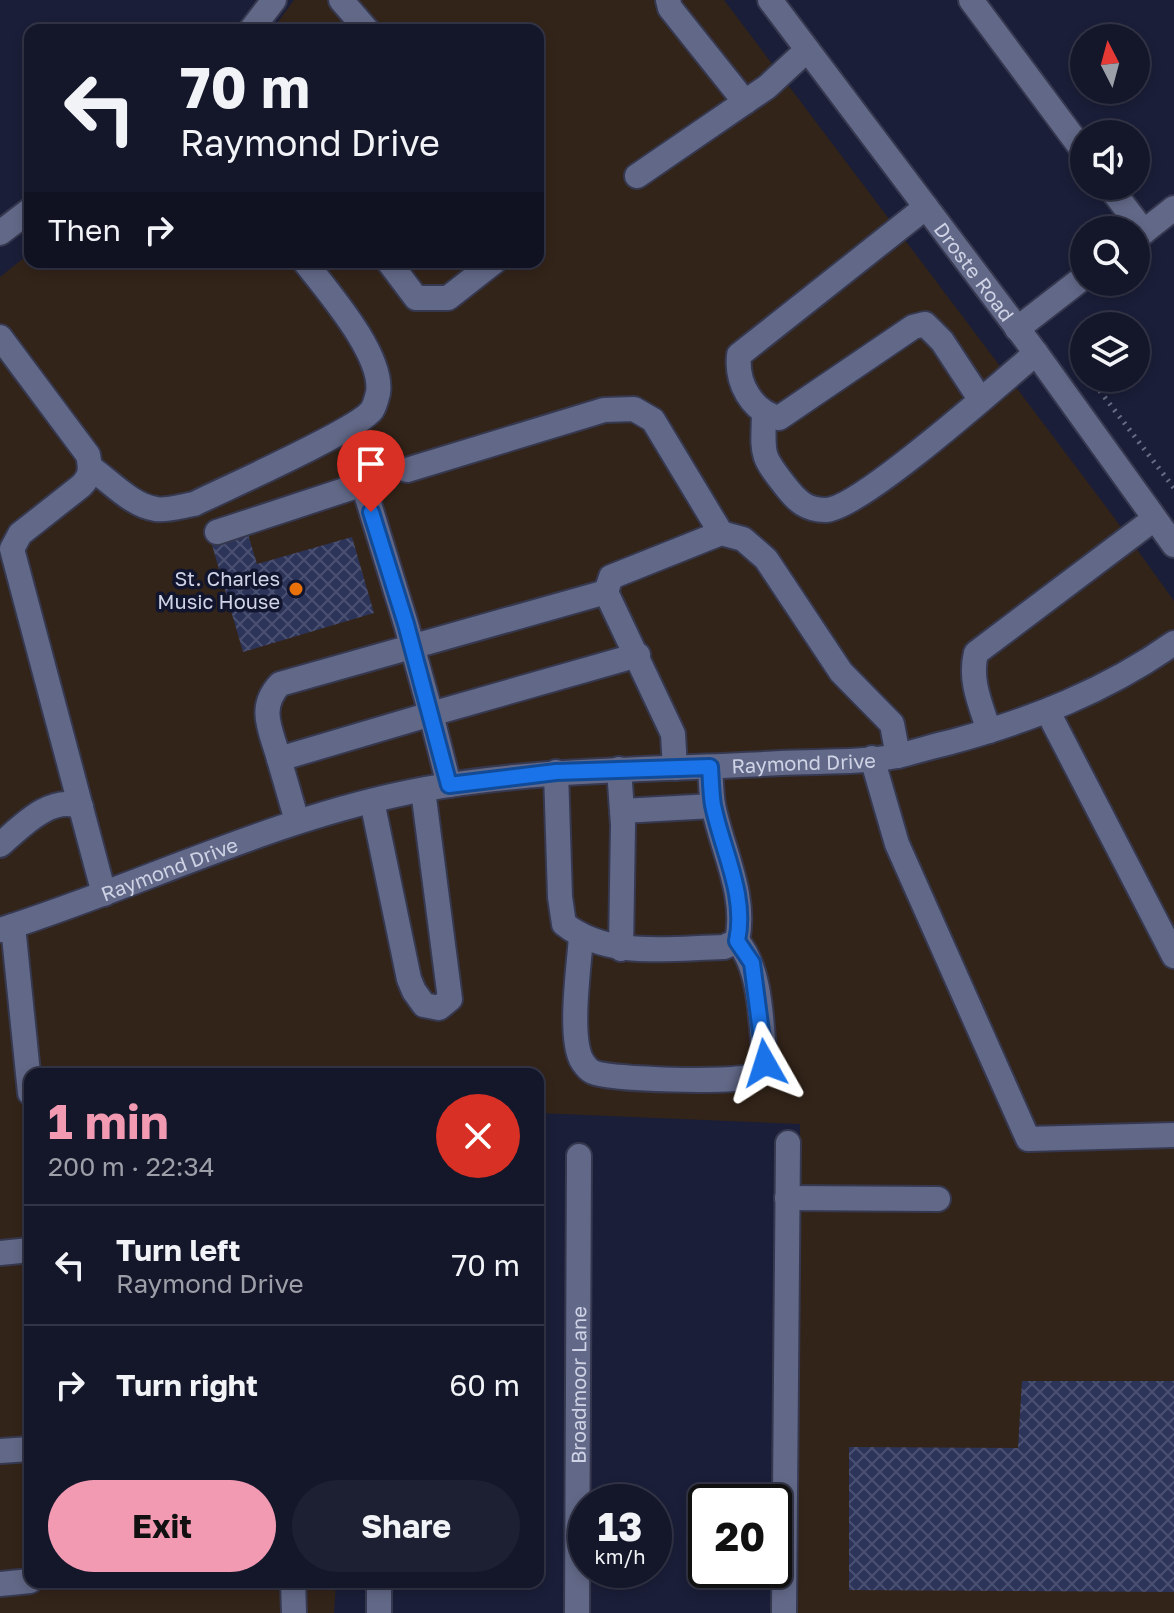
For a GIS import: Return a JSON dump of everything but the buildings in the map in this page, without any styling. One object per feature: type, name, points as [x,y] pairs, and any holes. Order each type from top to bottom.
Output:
[{"type":"street","points":[[256,24],[274,0]]},
{"type":"street","points":[[341,0],[362,24]]},
{"type":"street","points":[[668,0],[670,8],[745,102]]},
{"type":"street","name":"Droste Road","points":[[770,0],[1036,353],[1174,545]]},
{"type":"street","points":[[971,0],[1070,133]]},
{"type":"street","points":[[637,176],[767,87],[807,50]]},
{"type":"street","points":[[926,207],[739,355],[737,373],[749,396],[764,414],[779,418],[913,327],[925,324],[942,341],[980,399]]},
{"type":"street","points":[[1150,227],[1174,208]]},
{"type":"street","points":[[0,233],[24,215]]},
{"type":"street","points":[[91,468],[134,500],[156,509],[194,504],[331,436],[372,411],[379,391],[371,359],[356,328],[310,268]]},
{"type":"street","points":[[394,268],[416,298],[448,298],[486,268]]},
{"type":"street","points":[[1017,329],[1070,288]]},
{"type":"street","points":[[2,342],[88,455],[91,468],[89,477],[81,486],[20,534],[12,549],[104,894]]},
{"type":"street","points":[[764,414],[764,460],[797,501],[808,508],[829,510],[859,495],[956,423],[1036,353]]},
{"type":"street","points":[[407,470],[604,410],[634,409],[653,420],[721,533]]},
{"type":"street","points":[[217,532],[363,484],[449,785]]},
{"type":"street","points":[[989,731],[974,682],[972,668],[976,653],[1154,519]]},
{"type":"street","points":[[675,768],[673,734],[606,592],[611,577],[721,533],[743,539],[766,559],[841,672],[892,724],[898,756]]},
{"type":"street","points":[[297,821],[266,711],[269,695],[280,684],[606,592]]},
{"type":"street","name":"Raymond Drive","points":[[7,928],[297,821],[423,790],[556,772],[898,756],[1048,712],[1137,669],[1174,643]]},
{"type":"street","points":[[279,759],[638,655]]},
{"type":"street","points":[[1048,712],[1174,956]]},
{"type":"street","points":[[872,758],[897,844],[1028,1139],[1174,1135]]},
{"type":"street","points":[[581,937],[576,997],[577,1049],[582,1062],[592,1072],[627,1077],[736,1079],[755,1075],[765,1063],[752,963],[737,941],[741,922],[727,851],[713,806],[710,767]]},
{"type":"street","points":[[619,769],[623,890],[621,949]]},
{"type":"street","points":[[556,772],[560,897],[564,924],[581,937],[621,949],[724,947],[737,941]]},
{"type":"street","points":[[372,801],[414,991],[424,1005],[439,1008],[450,999],[423,790]]},
{"type":"street","points":[[0,845],[45,809],[61,804],[81,807]]},
{"type":"street","points":[[622,811],[713,806]]},
{"type":"street","points":[[7,928],[27,1068]]},
{"type":"street","points":[[784,1613],[788,1143]]},
{"type":"street","name":"Broadmoor Lane","points":[[577,1613],[579,1156]]},
{"type":"street","points":[[787,1198],[938,1199]]},
{"type":"street","points":[[0,1253],[24,1251]]},
{"type":"street","points":[[0,1451],[24,1449]]},
{"type":"street","points":[[0,1584],[24,1582]]},
{"type":"street","points":[[293,1588],[294,1613]]},
{"type":"street","points":[[379,1588],[379,1613]]},
{"type":"path","points":[[1101,392],[1174,488]]},
{"type":"shaded area","points":[[294,0],[724,0],[1174,601],[1174,1613],[798,1613],[800,1124],[544,1113],[544,1068],[24,1068],[24,1588],[336,1588],[334,1613],[0,1613],[0,277],[24,258],[24,268],[544,268],[544,24],[276,24]]},
{"type":"place","name":"St. Charles Music House","points":[[296,589]]},
{"type":"route","points":[[371,512],[406,624],[449,785],[556,772],[710,767],[713,806],[727,851],[741,922],[737,941],[752,963],[765,1063]]}]
